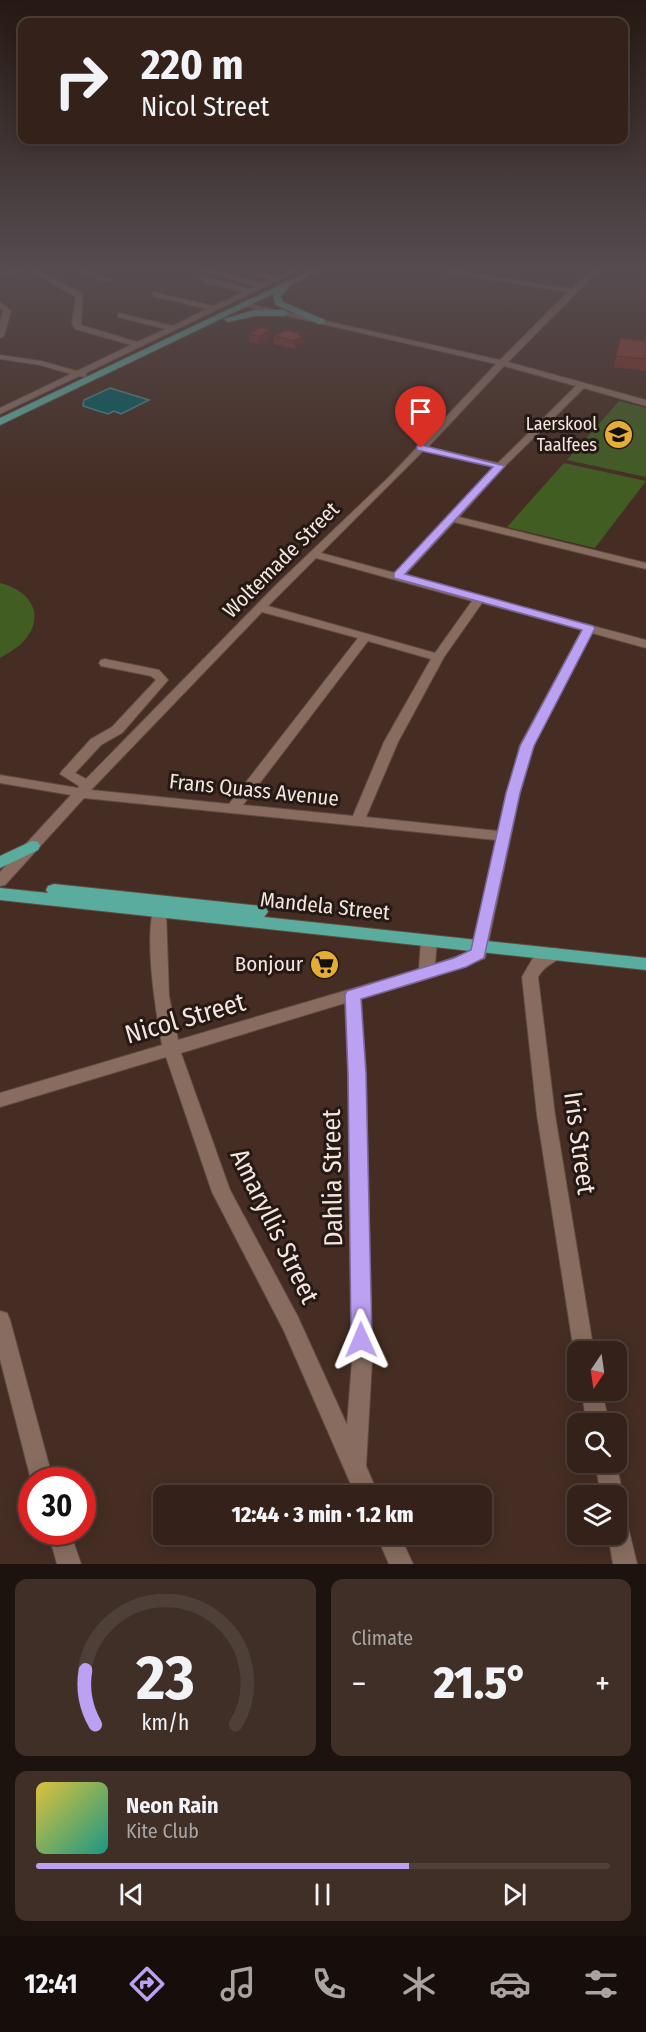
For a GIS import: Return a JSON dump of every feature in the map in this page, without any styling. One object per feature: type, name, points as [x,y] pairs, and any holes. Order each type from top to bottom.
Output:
[{"type":"main road","points":[[0,422],[161,344]]},
{"type":"main road","points":[[0,863],[32,846]]},
{"type":"main road","name":"Mandela Street","points":[[0,883],[429,940],[483,941],[555,954],[646,964]]},
{"type":"main road","name":"Mandela Street","points":[[0,894],[160,906],[483,941],[646,954]]},
{"type":"street","points":[[419,344],[502,363],[646,403]]},
{"type":"street","name":"Woltemade Street","points":[[0,883],[85,789],[261,608],[392,479],[521,344]]},
{"type":"street","points":[[0,411],[138,345]]},
{"type":"street","points":[[0,357],[41,363],[92,377]]},
{"type":"street","points":[[398,576],[500,466],[582,386]]},
{"type":"street","points":[[421,448],[500,466]]},
{"type":"street","points":[[451,518],[646,566]]},
{"type":"street","points":[[315,555],[646,644]]},
{"type":"street","points":[[357,822],[391,742],[438,657],[479,599]]},
{"type":"street","points":[[261,608],[438,657]]},
{"type":"street","points":[[483,941],[513,793],[527,746],[589,628]]},
{"type":"street","points":[[233,808],[365,637]]},
{"type":"street","points":[[85,789],[67,774],[96,742],[117,730],[162,680],[155,673],[105,663]]},
{"type":"street","name":"Frans Quass Avenue","points":[[0,779],[233,808],[504,836]]},
{"type":"street","name":"Amaryllis Street","points":[[160,906],[160,996],[171,1048],[221,1192],[291,1324],[362,1485]]},
{"type":"street","points":[[427,973],[430,958],[429,940]]},
{"type":"street","name":"Nicol Street","points":[[0,1100],[427,973],[479,954],[483,941]]},
{"type":"street","name":"Iris Street","points":[[555,954],[539,962],[530,977],[546,1115],[582,1341]]},
{"type":"street","name":"Dahlia Street","points":[[353,995],[357,1073],[362,1361],[354,1468]]},
{"type":"street","points":[[0,1320],[39,1467]]},
{"type":"street","points":[[63,1545],[69,1564]]},
{"type":"street","points":[[392,1545],[401,1564]]},
{"type":"street","points":[[622,1545],[626,1564]]},
{"type":"green space","name":"Laerskool Taalfees","points":[[619,401],[646,408],[646,477],[567,460]]},
{"type":"green space","points":[[564,463],[646,481],[595,548],[507,527]]},
{"type":"green space","points":[[0,583],[21,592],[33,607],[35,616],[29,635],[20,645],[0,658]]},
{"type":"water","points":[[110,388],[149,400],[121,414],[114,411],[108,414],[83,406],[84,400]]},
{"type":"building","points":[[619,344],[646,344],[646,359],[616,356]]},
{"type":"place","name":"Laerskool Taalfees","points":[[618,434]]},
{"type":"place","name":"Bonjour","points":[[324,964]]},
{"type":"route","points":[[361,1340],[357,1073],[353,995],[460,963],[479,954],[513,793],[527,746],[589,628],[398,576],[500,466],[421,448]]}]
